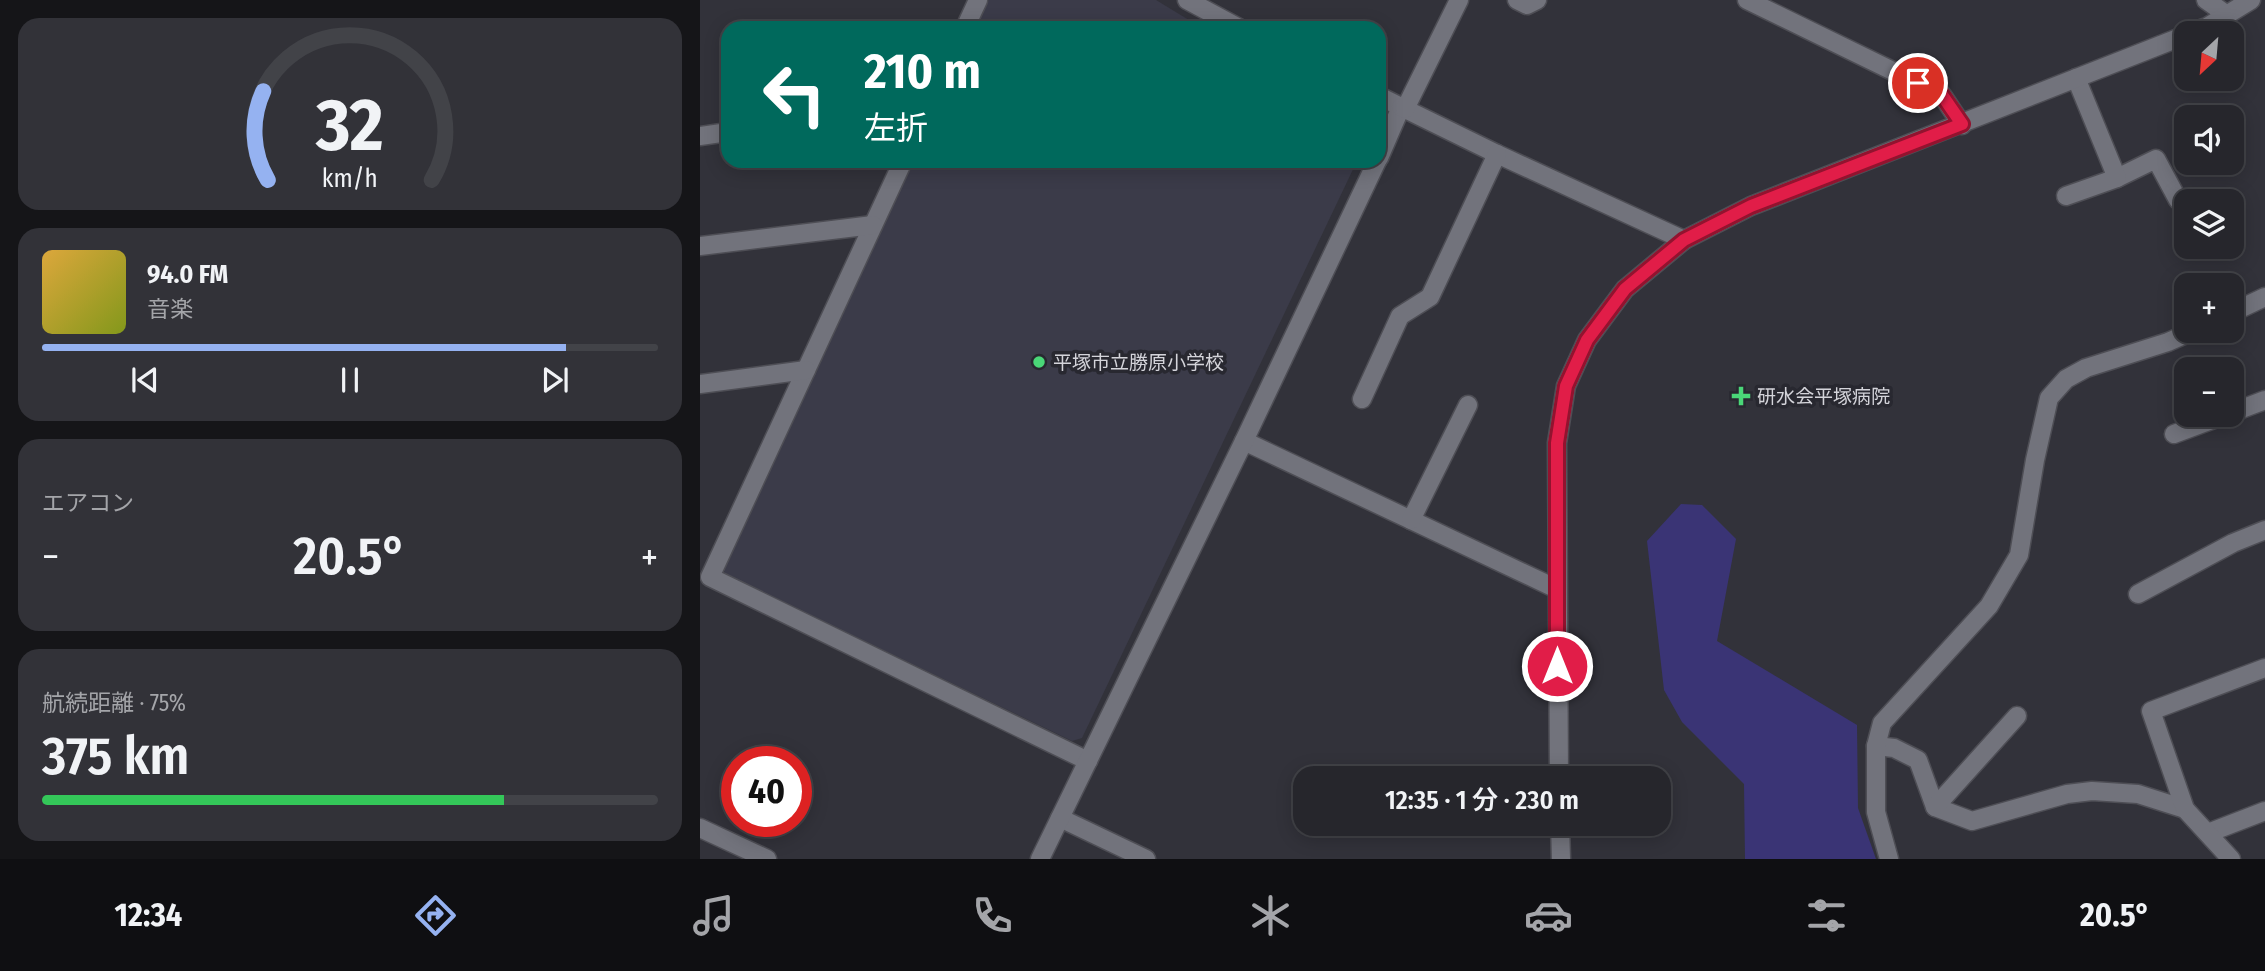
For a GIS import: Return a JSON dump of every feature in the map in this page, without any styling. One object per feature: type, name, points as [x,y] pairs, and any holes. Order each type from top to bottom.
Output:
[{"type":"street","points":[[968,21],[978,0]]},
{"type":"street","points":[[1386,143],[1459,0]]},
{"type":"street","points":[[1517,0],[1527,5],[1537,0]]},
{"type":"street","points":[[1746,0],[1942,95],[1962,124]]},
{"type":"street","points":[[2206,0],[2227,15]]},
{"type":"street","points":[[2215,21],[2250,0]]},
{"type":"street","points":[[1192,1],[1227,21]]},
{"type":"street","points":[[1559,766],[1557,443],[1566,386],[1587,340],[1625,289],[1684,240],[1751,206],[2174,40]]},
{"type":"street","points":[[2076,78],[2117,178]]},
{"type":"street","points":[[1386,100],[1684,240]]},
{"type":"street","points":[[700,136],[721,133]]},
{"type":"street","points":[[1362,399],[1400,316],[1430,297],[1497,154]]},
{"type":"street","points":[[2066,196],[2117,178],[2156,159],[2174,193]]},
{"type":"street","points":[[900,168],[710,577],[1088,761]]},
{"type":"street","points":[[1040,859],[1374,168]]},
{"type":"street","points":[[700,246],[873,225]]},
{"type":"street","points":[[2244,307],[2265,297]]},
{"type":"street","points":[[1889,859],[1875,812],[1876,746],[1882,723],[1989,606],[2019,555],[2035,460],[2049,398],[2066,379],[2086,368],[2174,339]]},
{"type":"street","points":[[700,384],[806,370]]},
{"type":"street","points":[[2244,407],[2265,400]]},
{"type":"street","points":[[1411,520],[1468,405]]},
{"type":"street","points":[[2174,433],[2191,427]]},
{"type":"street","points":[[1244,441],[1557,589]]},
{"type":"street","points":[[2138,594],[2233,543],[2265,530]]},
{"type":"street","points":[[700,551],[717,560]]},
{"type":"street","points":[[2231,859],[2185,809],[2151,711],[2265,668]]},
{"type":"street","points":[[1935,807],[2017,716]]},
{"type":"street","points":[[1876,746],[1894,748],[1918,760],[1935,807],[1972,821],[2067,794],[2092,791],[2138,794],[2185,809]]},
{"type":"street","points":[[2208,833],[2265,811]]},
{"type":"street","points":[[1060,818],[1146,859]]},
{"type":"street","points":[[700,828],[767,859]]},
{"type":"street","points":[[1560,836],[1561,859]]},
{"type":"shaded area","points":[[989,0],[1156,0],[1190,21],[978,21]]},
{"type":"shaded area","name":"平塚市立勝原小学校","points":[[909,168],[1354,168],[1082,738],[1072,741],[725,574],[722,564]]},
{"type":"shaded area","points":[[1681,504],[1702,505],[1736,539],[1717,641],[1857,725],[1858,808],[1876,859],[1745,859],[1744,784],[1682,722],[1664,690],[1647,541]]},
{"type":"place","name":"平塚市立勝原小学校","points":[[1039,362]]},
{"type":"place","name":"研水会平塚病院","points":[[1741,396]]},
{"type":"route","points":[[1557,666],[1557,443],[1566,386],[1587,340],[1625,289],[1684,240],[1751,206],[1962,124],[1942,95],[1918,83]]}]
